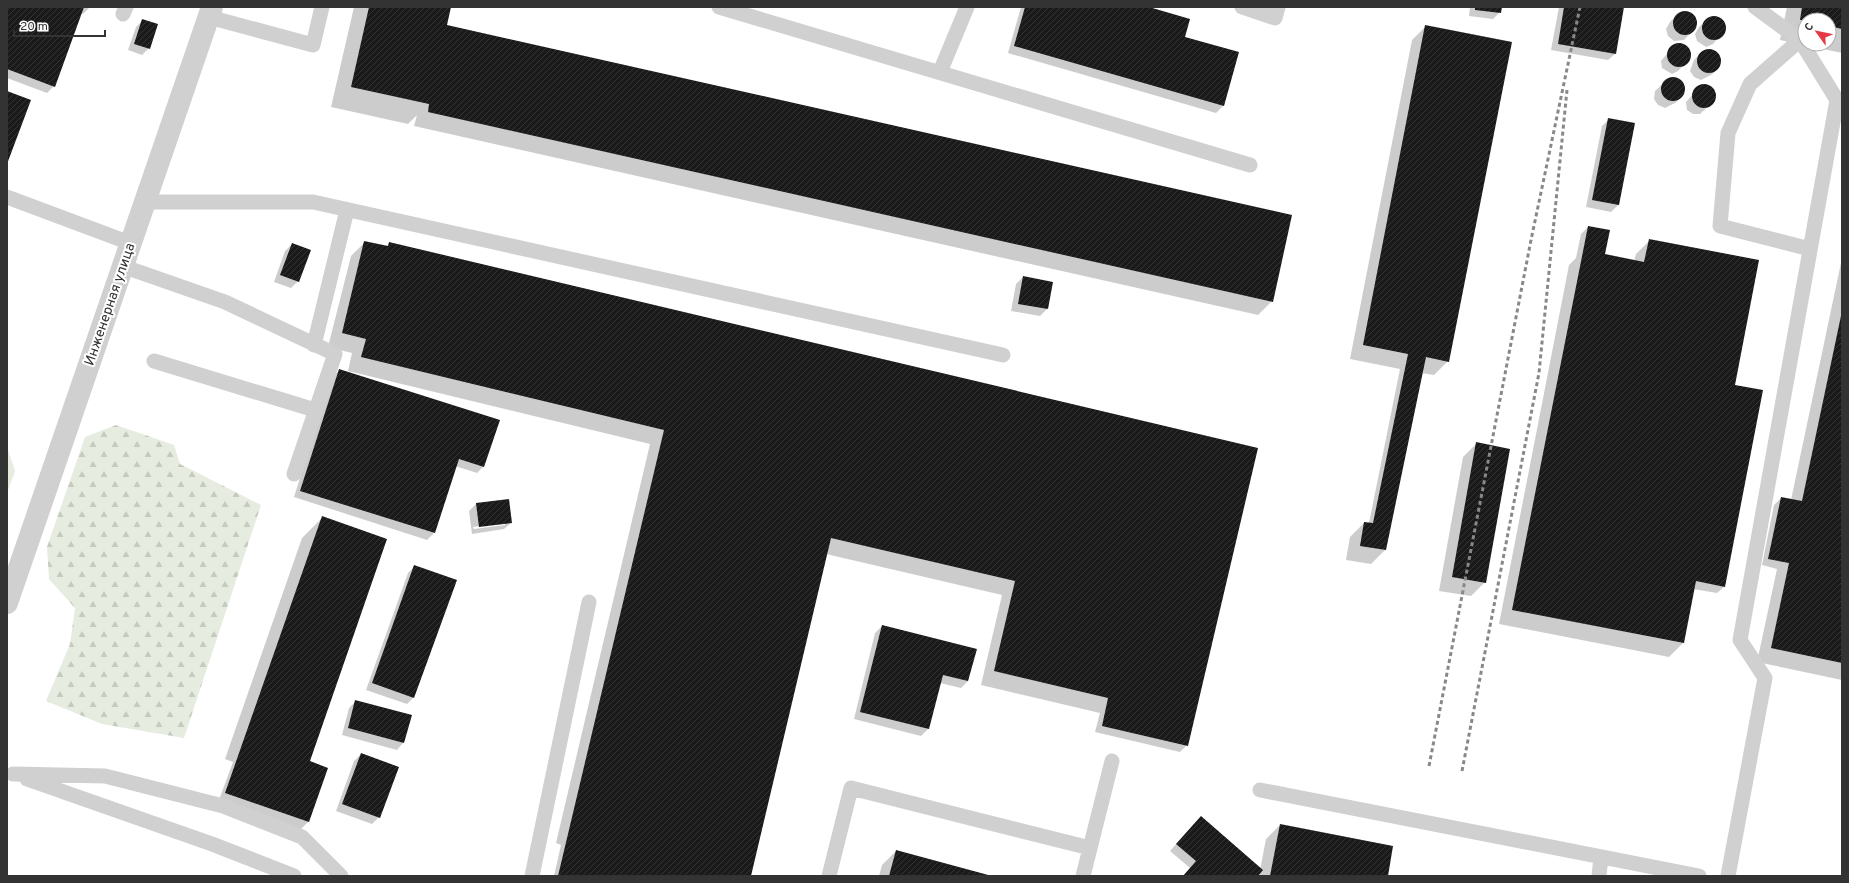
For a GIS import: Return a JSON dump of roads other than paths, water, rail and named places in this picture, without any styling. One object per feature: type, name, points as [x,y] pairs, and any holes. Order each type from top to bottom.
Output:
[{"type":"street","name":"Инженерная улица","points":[[7,602],[144,202],[211,12]]},
{"type":"lane","points":[[211,12],[313,45],[322,7]]},
{"type":"lane","points":[[719,7],[1250,164]]},
{"type":"lane","points":[[940,72],[967,7]]},
{"type":"lane","points":[[1242,7],[1275,18],[1278,7]]},
{"type":"lane","points":[[1755,7],[1797,38]]},
{"type":"lane","points":[[1797,43],[1750,84],[1728,133],[1720,226],[1810,249]]},
{"type":"lane","points":[[1728,876],[1765,678],[1740,640],[1837,100],[1807,52]]},
{"type":"lane","points":[[7,197],[130,243]]},
{"type":"lane","points":[[144,202],[313,202],[1003,356]]},
{"type":"lane","points":[[314,345],[347,210]]},
{"type":"lane","points":[[122,266],[226,302],[335,354],[294,474]]},
{"type":"lane","points":[[154,361],[315,410]]},
{"type":"lane","points":[[532,876],[589,602]]},
{"type":"lane","points":[[1083,876],[1112,761]]},
{"type":"lane","points":[[10,773],[212,844],[294,876]]},
{"type":"lane","points":[[10,773],[105,776],[222,806],[302,837],[341,876]]},
{"type":"lane","points":[[829,876],[851,788],[1090,848]]},
{"type":"lane","points":[[1260,790],[1699,876]]},
{"type":"lane","points":[[1599,876],[1601,857]]},
{"type":"railway","points":[[1429,766],[1531,240],[1580,7]]},
{"type":"railway","points":[[1462,771],[1539,373],[1567,90]]}]
